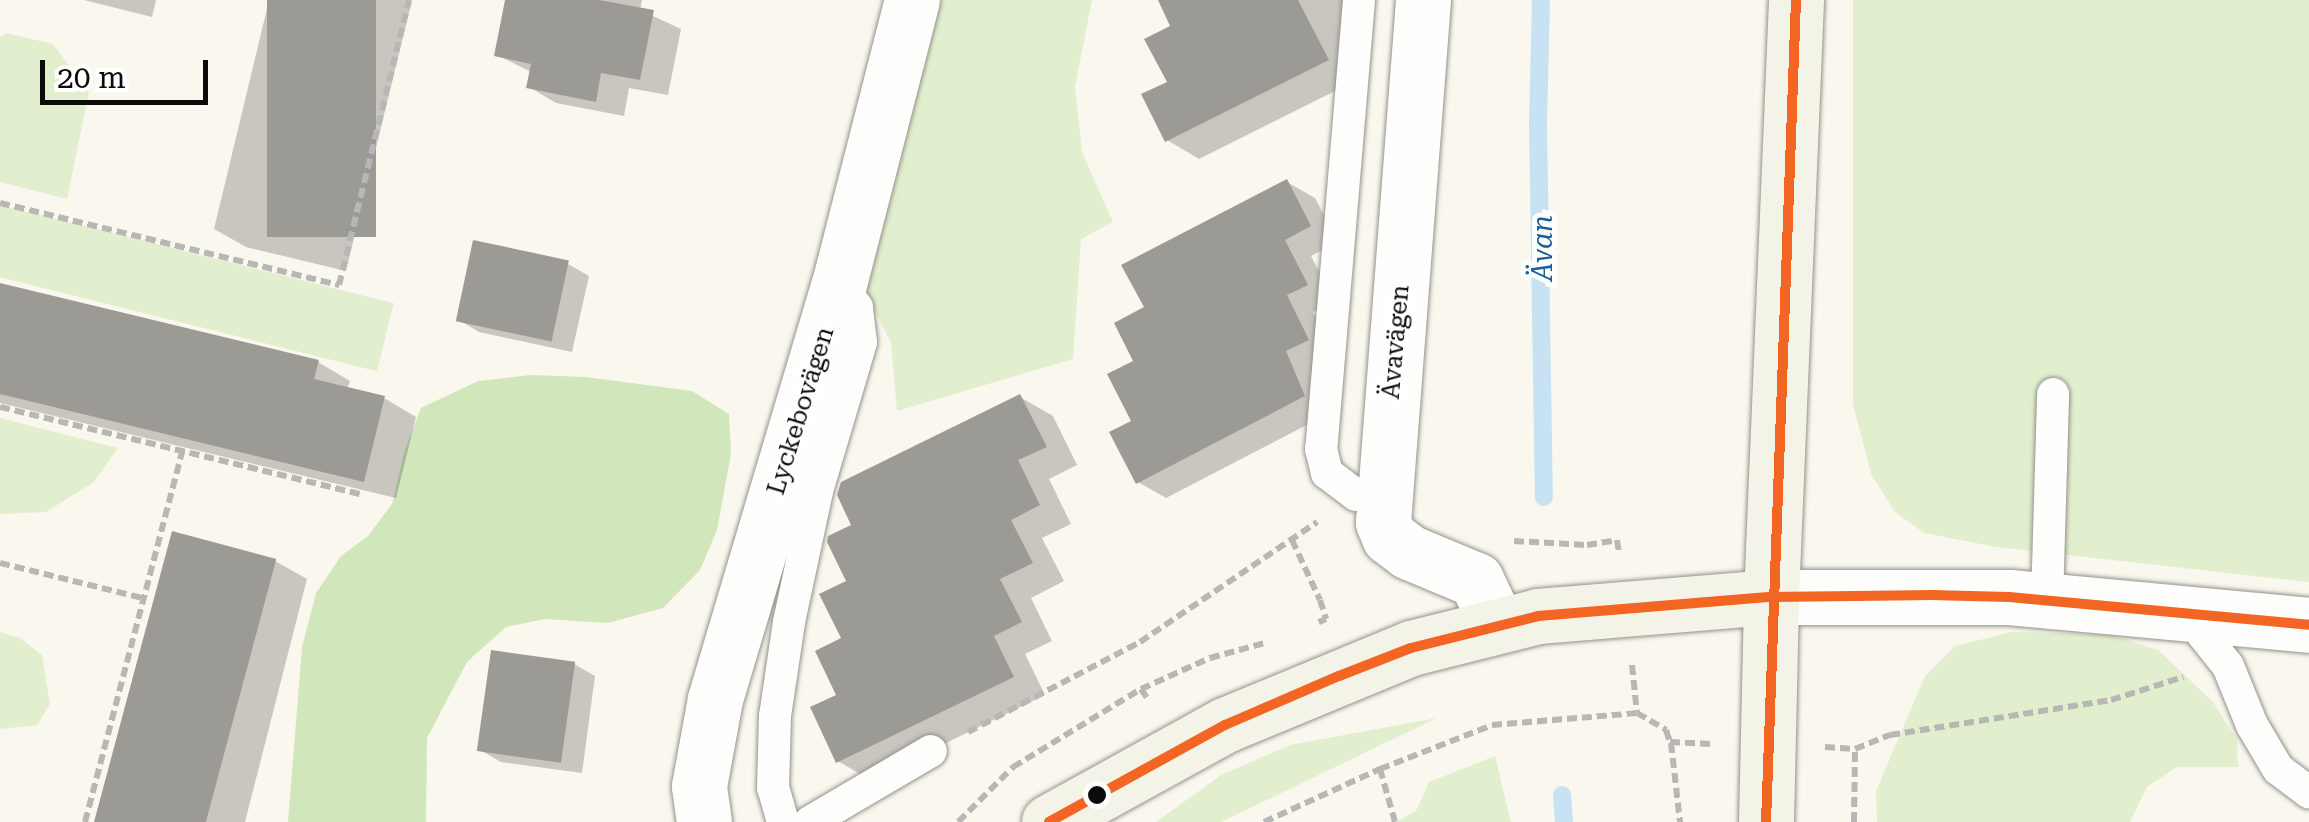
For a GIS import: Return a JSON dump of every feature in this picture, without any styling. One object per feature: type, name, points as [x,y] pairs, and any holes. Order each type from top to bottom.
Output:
[{"type":"street","name":"Lyckebovägen","points":[[704,822],[699,786],[715,699],[839,284],[912,0]]},
{"type":"street","name":"Ävavägen","points":[[1424,0],[1371,496],[1389,537],[1409,552],[1476,580],[1497,624]]},
{"type":"street","points":[[1766,822],[1771,597],[1796,0]]},
{"type":"street","points":[[1050,822],[1225,725],[1411,648],[1497,624],[1627,608],[1771,597],[1932,595],[2047,601],[2309,625]]},
{"type":"lane","points":[[1359,0],[1321,449],[1327,472],[1371,496]]},
{"type":"lane","points":[[782,822],[772,788],[775,716],[789,622],[817,491],[861,342],[857,307],[839,284]]},
{"type":"lane","points":[[2047,601],[2054,394]]},
{"type":"lane","points":[[2185,612],[2228,666],[2252,725],[2278,769],[2309,792]]},
{"type":"lane","points":[[810,822],[932,751]]},
{"type":"path","points":[[0,203],[340,284],[409,0]]},
{"type":"path","points":[[0,407],[360,494]]},
{"type":"path","points":[[86,822],[182,451]]},
{"type":"path","points":[[932,751],[1140,642],[1292,540],[1371,496]]},
{"type":"path","points":[[1292,540],[1326,619],[1310,625]]},
{"type":"path","points":[[0,563],[142,598]]},
{"type":"path","points":[[958,822],[1013,767],[1141,689],[1210,658],[1278,638]]},
{"type":"path","points":[[1141,689],[1147,698]]},
{"type":"path","points":[[1264,822],[1380,769],[1492,725],[1637,713]]},
{"type":"path","points":[[1671,743],[1680,822]]},
{"type":"path","points":[[1854,822],[1855,749]]},
{"type":"path","points":[[1380,769],[1395,822]]},
{"type":"green space","points":[[934,0],[1092,0],[1075,87],[1082,152],[1113,222],[1081,239],[1073,359],[897,411],[891,343],[861,284]]},
{"type":"green space","points":[[1853,0],[2309,0],[2309,582],[1996,547],[1924,533],[1895,512],[1871,474],[1853,404]]},
{"type":"green space","points":[[6,33],[53,44],[89,92],[67,199],[0,182],[0,37]]},
{"type":"green space","points":[[0,205],[394,303],[377,371],[0,277]]},
{"type":"green space","points":[[531,375],[586,377],[692,391],[729,414],[731,454],[717,530],[700,570],[663,608],[608,623],[545,619],[506,627],[467,662],[427,738],[426,822],[288,822],[302,647],[316,593],[341,556],[368,536],[392,504],[405,450],[421,408],[478,381]]},
{"type":"green space","points":[[0,418],[118,448],[94,482],[46,512],[0,514]]},
{"type":"green space","points":[[0,632],[20,638],[42,655],[50,704],[37,725],[0,729]]},
{"type":"green space","points":[[2012,632],[2112,635],[2158,650],[2213,702],[2237,740],[2238,767],[2177,767],[2147,787],[2130,822],[1877,822],[1876,791],[1925,676],[1955,646]]},
{"type":"green space","points":[[1437,718],[1221,822],[1156,822],[1221,775],[1290,745]]},
{"type":"green space","points":[[1495,756],[1511,822],[1396,822],[1416,811],[1429,782]]},
{"type":"building","points":[[267,0],[376,0],[376,237],[267,237]]},
{"type":"building","points":[[505,0],[599,0],[654,10],[640,80],[601,73],[596,102],[526,88],[531,64],[494,56]]},
{"type":"building","points":[[1158,0],[1298,0],[1329,60],[1165,142],[1141,94],[1167,82],[1144,39],[1170,26]]},
{"type":"building","points":[[1287,179],[1311,226],[1285,240],[1308,285],[1287,295],[1309,340],[1286,351],[1305,396],[1136,484],[1109,432],[1131,421],[1107,374],[1133,361],[1114,323],[1144,307],[1121,265]]},
{"type":"building","points":[[473,240],[569,260],[552,342],[456,321]]},
{"type":"building","points":[[0,283],[319,360],[314,379],[385,396],[364,482],[0,394]]},
{"type":"building","points":[[1020,394],[1047,447],[1018,460],[1040,505],[1011,520],[1033,563],[1000,579],[1022,622],[994,636],[1014,677],[836,763],[810,707],[836,695],[815,651],[841,638],[819,594],[846,581],[827,542],[828,536],[851,525],[837,495],[841,482]]},
{"type":"building","points":[[172,531],[276,559],[206,822],[94,822]]},
{"type":"building","points":[[491,650],[575,662],[561,763],[477,751]]},
{"type":"waterway","name":"Ävan","points":[[1541,0],[1538,124],[1544,497]]},
{"type":"waterway","name":"Ävan","points":[[1562,795],[1564,822]]},
{"type":"transit line","points":[[1766,822],[1796,0]]},
{"type":"transit line","points":[[1049,822],[1225,725],[1339,676],[1411,648],[1538,616],[1771,597],[1931,595],[2009,597],[2309,625]]}]
